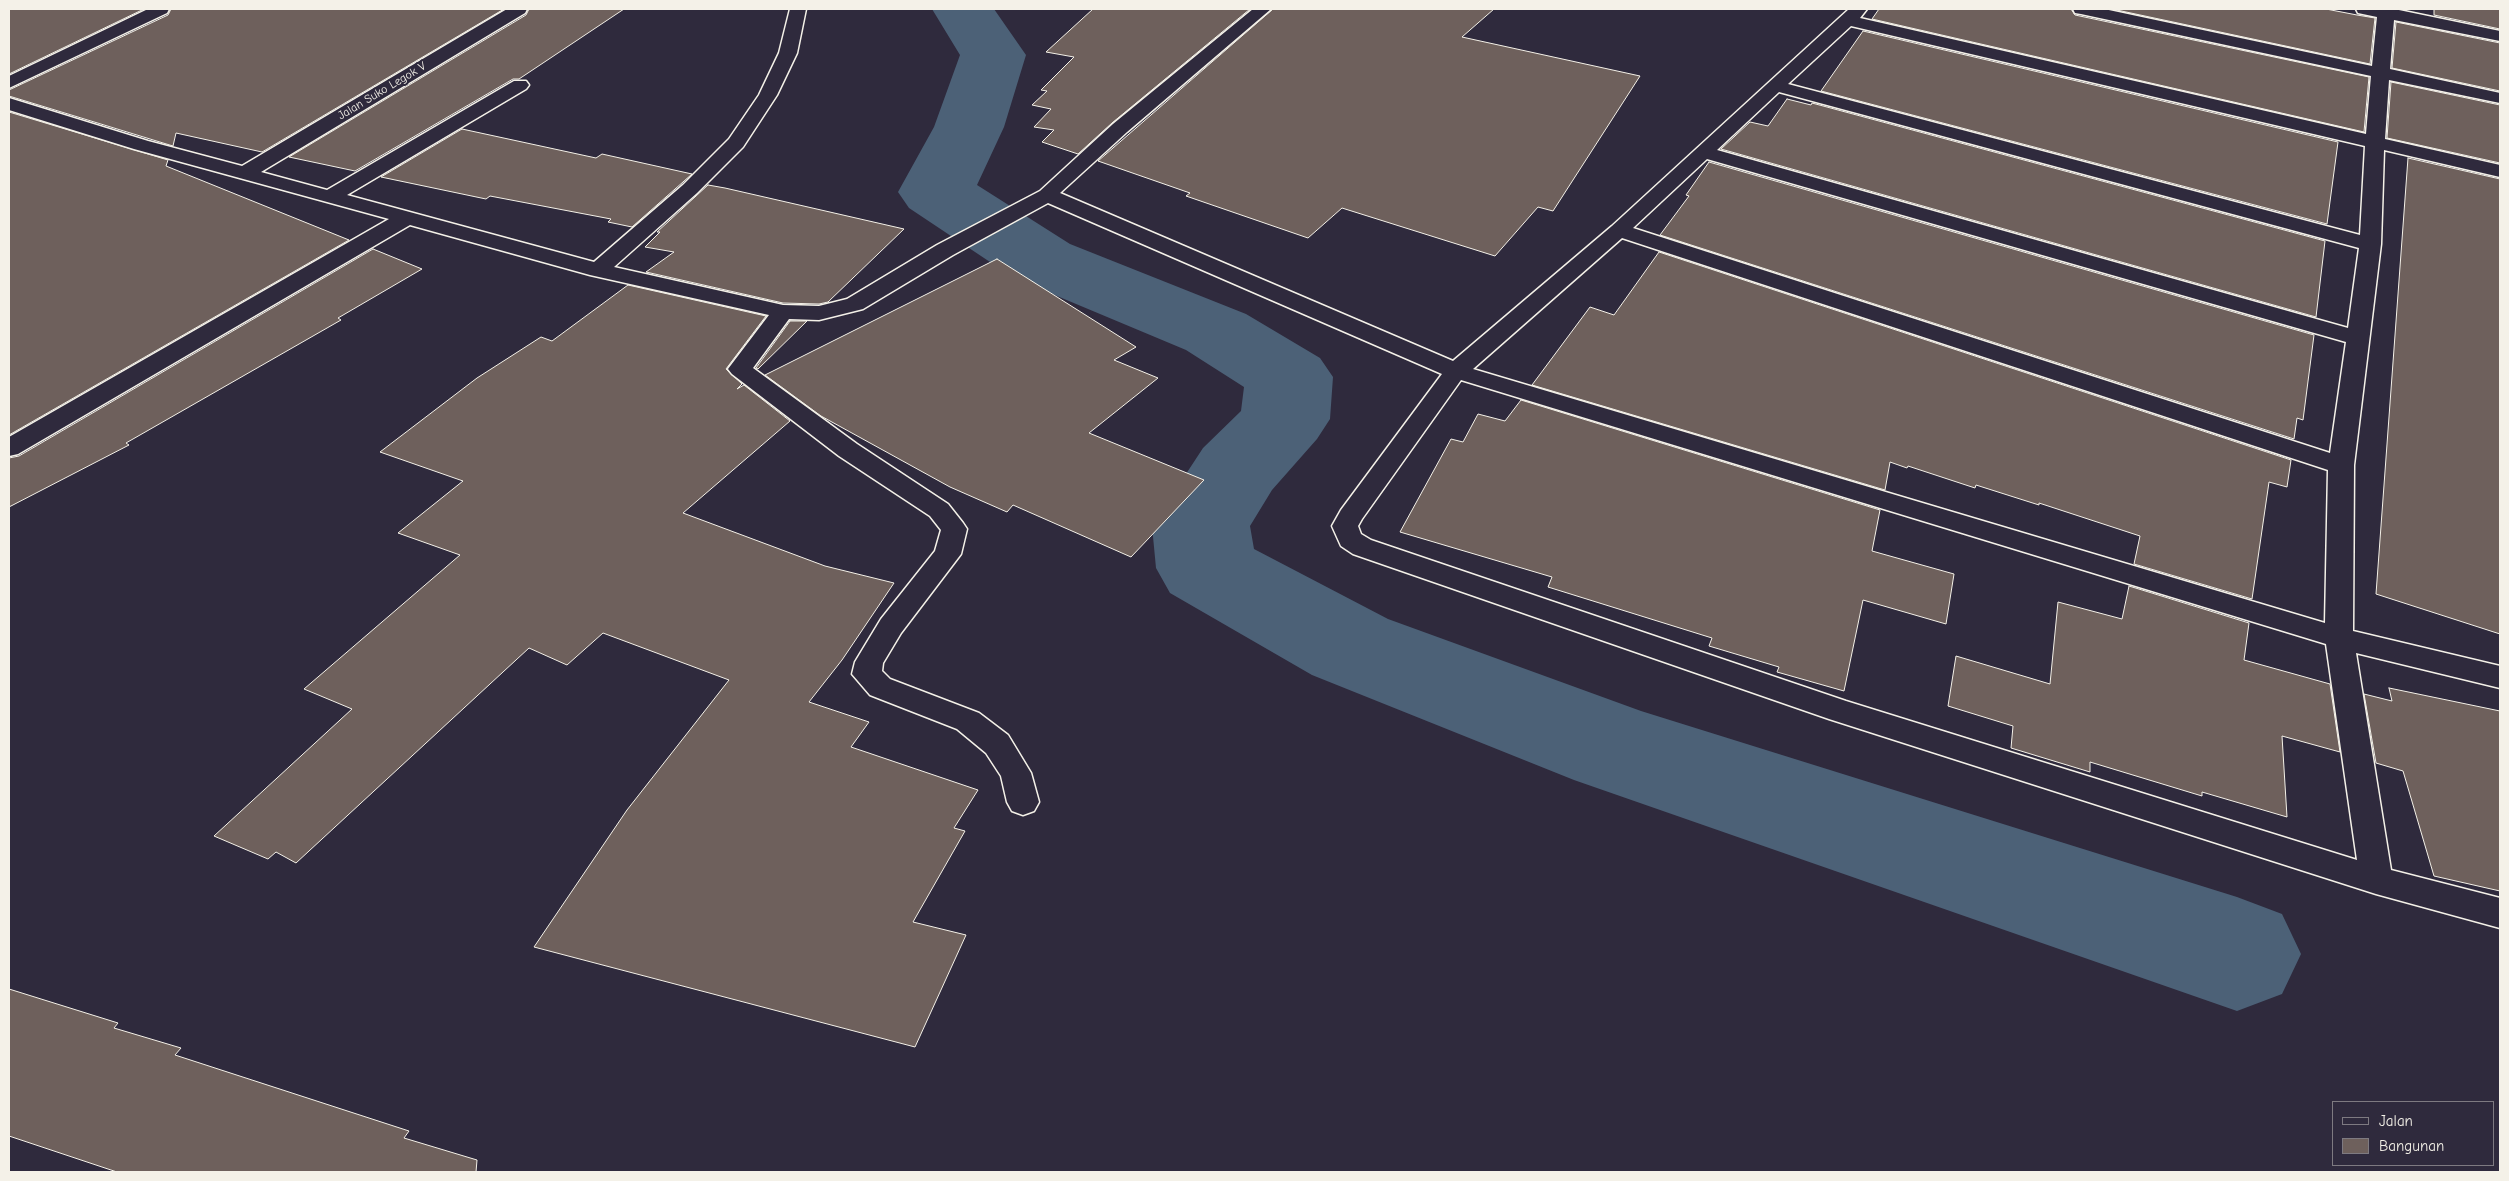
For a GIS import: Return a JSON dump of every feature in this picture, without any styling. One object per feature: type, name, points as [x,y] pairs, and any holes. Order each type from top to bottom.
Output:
[{"type":"street","points":[[9,82],[161,9]]},
{"type":"street","name":"Jalan Suko Legok V","points":[[245,173],[519,9]]},
{"type":"street","points":[[598,270],[690,189],[736,143],[768,95],[788,52],[798,9]]},
{"type":"street","points":[[9,104],[141,145],[405,219],[598,270],[783,312],[820,314],[855,304],[944,250],[1047,195],[1120,128],[1263,9]]},
{"type":"street","points":[[2081,9],[2381,71],[2500,98]]},
{"type":"street","points":[[2376,880],[2338,638],[2341,465],[2370,244],[2381,71],[2379,10],[2500,36]]},
{"type":"street","points":[[2500,171],[1853,14],[1618,230],[1456,371],[1350,516],[1345,526],[1350,540],[1362,547],[1840,711],[2376,880],[2500,913]]},
{"type":"street","points":[[329,197],[520,84]]},
{"type":"street","points":[[1776,86],[2370,244]]},
{"type":"street","points":[[1704,152],[2358,338]]},
{"type":"street","points":[[1047,195],[1456,371],[2338,638],[2500,678]]},
{"type":"street","points":[[9,448],[405,219]]},
{"type":"street","points":[[1618,230],[2341,465]]},
{"type":"street","points":[[783,312],[740,369],[848,450],[938,510],[954,530],[948,554],[891,626],[869,662],[867,674],[880,687],[968,721],[997,744],[1016,772],[1023,802]]},
{"type":"building","points":[[9,9],[144,9],[9,74]]},
{"type":"building","points":[[171,9],[504,9],[262,152],[176,133],[173,146],[9,96],[9,90],[168,15]]},
{"type":"building","points":[[529,9],[624,9],[519,79],[513,79],[355,171],[289,157],[526,15]]},
{"type":"building","points":[[1093,9],[1250,9],[1112,123],[1078,154],[1042,142],[1054,130],[1034,127],[1051,109],[1032,105],[1047,91],[1041,90],[1074,57],[1046,52]]},
{"type":"building","points":[[1273,9],[1494,9],[1462,37],[1640,76],[1553,211],[1538,207],[1495,256],[1342,208],[1308,238],[1186,196],[1190,193],[1098,161]]},
{"type":"building","points":[[1879,9],[2071,9],[2075,15],[2369,77],[2364,132],[1872,19]]},
{"type":"building","points":[[2112,9],[2326,9],[2375,18],[2370,64]]},
{"type":"building","points":[[2434,9],[2500,9],[2500,29],[2434,15]]},
{"type":"building","points":[[2396,22],[2500,43],[2500,91],[2392,68]]},
{"type":"building","points":[[1863,31],[2338,142],[2327,224],[1821,91]]},
{"type":"building","points":[[2391,82],[2500,105],[2500,163],[2387,138]]},
{"type":"building","points":[[1787,99],[1811,105],[1812,103],[2325,241],[2316,317],[1721,149],[1750,122],[1768,126]]},
{"type":"building","points":[[9,112],[168,160],[166,166],[349,240],[9,435]]},
{"type":"building","points":[[462,129],[596,158],[602,154],[692,174],[632,227],[608,222],[611,219],[490,196],[486,199],[381,177]]},
{"type":"building","points":[[2408,158],[2500,179],[2500,634],[2376,594]]},
{"type":"building","points":[[1709,162],[2314,335],[2303,420],[2297,418],[2294,439],[1660,235],[1689,196],[1686,195]]},
{"type":"building","points":[[708,185],[904,229],[828,302],[819,304],[783,303],[646,272],[674,252],[645,247],[660,232],[657,232]]},
{"type":"building","points":[[373,249],[422,269],[338,318],[341,320],[126,443],[129,445],[9,507],[9,458],[19,456]]},
{"type":"building","points":[[1659,252],[2291,460],[2287,487],[2269,482],[2252,599],[2134,564],[2140,536],[2039,503],[2039,505],[1976,485],[1975,488],[1890,462],[1885,490],[1532,385],[1590,307],[1614,315]]},
{"type":"building","points":[[997,259],[1136,347],[1114,360],[1158,378],[1089,433],[1204,480],[1131,557],[1013,505],[1007,512],[950,487],[821,416],[765,375]]},
{"type":"building","points":[[628,285],[766,316],[726,369],[742,384],[737,389],[744,385],[790,421],[683,513],[825,566],[894,583],[842,660],[809,702],[869,722],[851,747],[978,790],[954,828],[965,831],[913,922],[966,935],[915,1047],[534,947],[627,810],[729,680],[603,633],[567,665],[529,648],[296,863],[276,852],[268,859],[214,836],[352,709],[304,689],[460,555],[398,533],[463,481],[380,452],[477,378],[541,337],[552,341]]},
{"type":"building","points":[[790,321],[807,321],[758,369],[756,368]]},
{"type":"building","points":[[1521,400],[1880,510],[1872,551],[1954,574],[1946,624],[1863,600],[1844,691],[1777,672],[1779,667],[1709,646],[1712,638],[1548,587],[1552,577],[1400,532],[1451,439],[1463,442],[1478,414],[1505,421]]},
{"type":"building","points":[[2129,586],[2249,623],[2244,660],[2330,684],[2340,752],[2282,736],[2287,817],[2202,792],[2202,796],[2090,762],[2090,772],[2011,748],[2013,726],[1948,706],[1956,656],[2050,684],[2058,602],[2122,619]]},
{"type":"building","points":[[2389,688],[2500,711],[2500,891],[2434,876],[2403,771],[2376,763],[2364,694],[2392,701]]},
{"type":"building","points":[[9,989],[118,1023],[114,1028],[181,1048],[175,1055],[409,1131],[404,1138],[477,1160],[476,1172],[117,1172],[9,1136]]},
{"type":"waterway","points":[[963,9],[993,55],[969,127],[936,192],[1042,261],[1216,332],[1289,377],[1285,419],[1236,470],[1201,526],[1206,568],[1350,647],[1614,748],[2237,954]]}]
